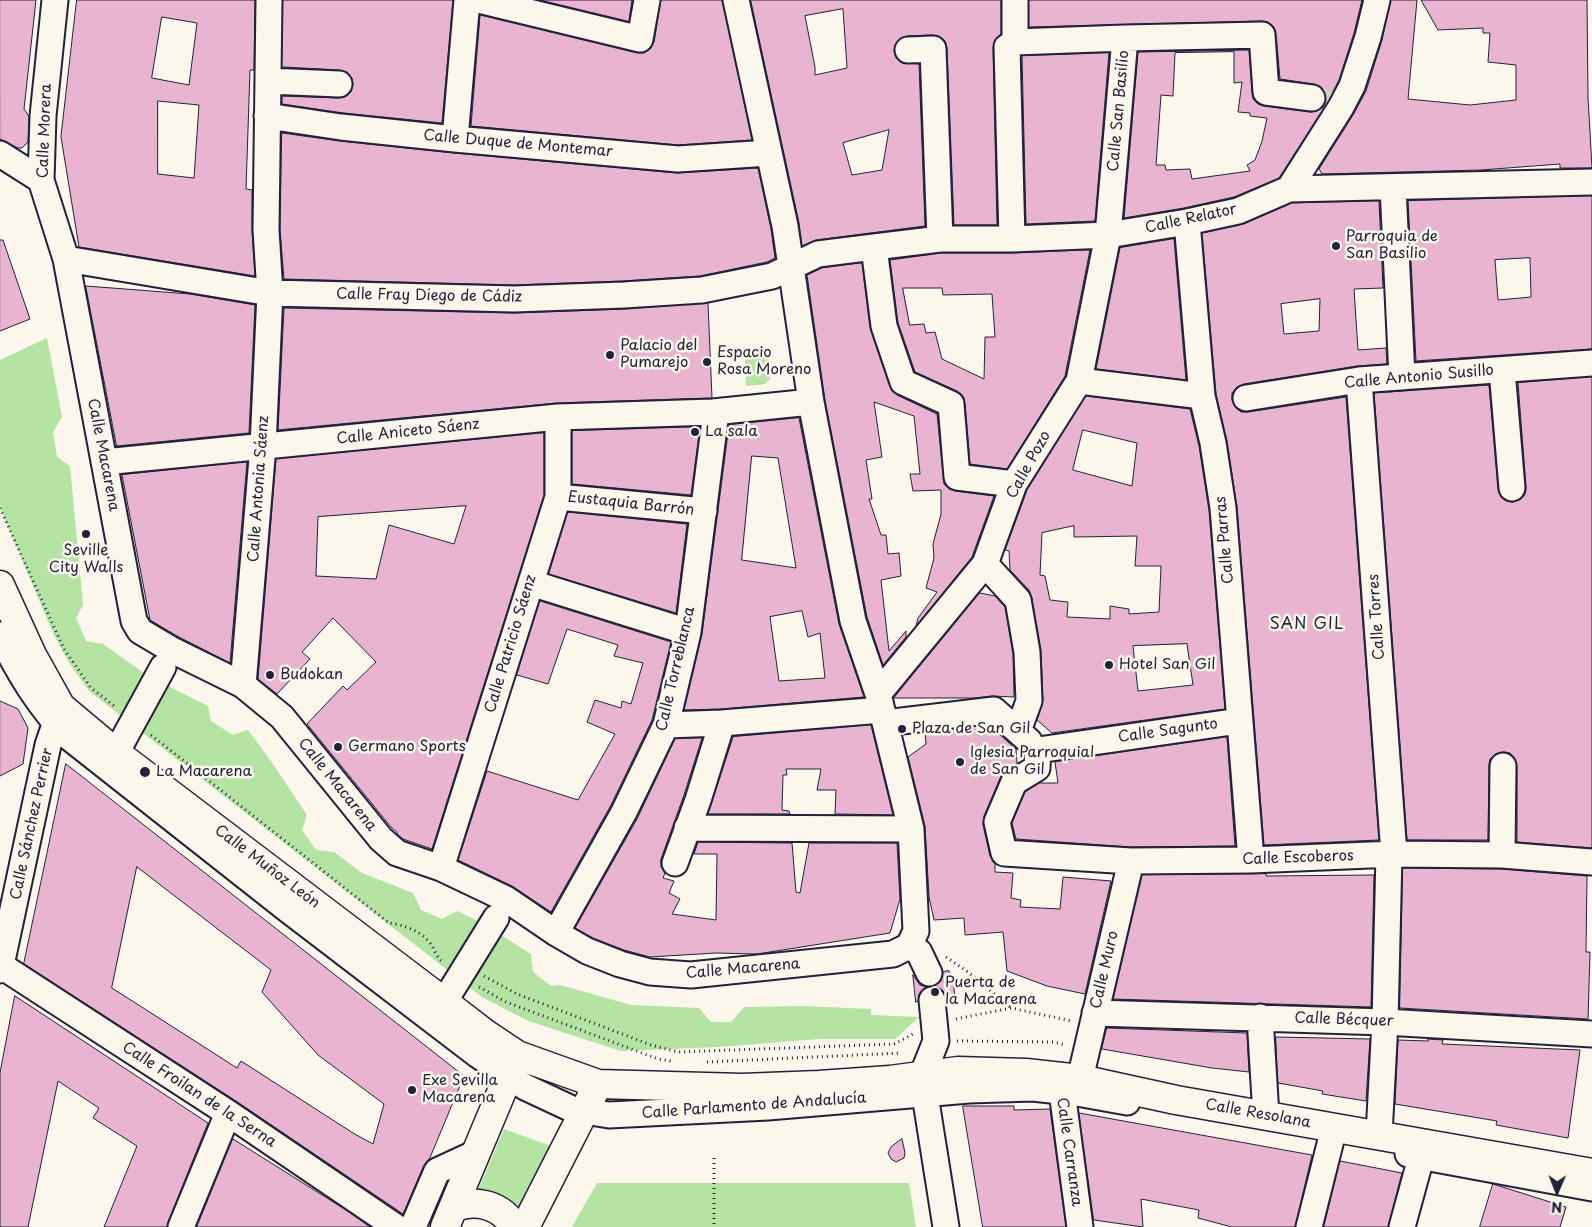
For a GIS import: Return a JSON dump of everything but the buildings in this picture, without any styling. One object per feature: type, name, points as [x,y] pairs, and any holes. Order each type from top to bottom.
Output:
[{"type":"main road","name":"Calle Muñoz León","points":[[0,585],[58,715],[116,752],[487,1035],[513,1065],[598,1084]]},
{"type":"main road","points":[[449,1218],[513,1065]]},
{"type":"main road","name":"Calle Resolana","points":[[923,1085],[958,1071],[1026,1073],[1067,1082],[1266,1116],[1333,1134],[1379,1135],[1423,1150],[1592,1173]]},
{"type":"main road","points":[[525,1227],[598,1084]]},
{"type":"main road","name":"Calle Parlamento de Andalucía","points":[[598,1084],[742,1088],[923,1085]]},
{"type":"main road","points":[[449,1218],[461,1205],[486,1205],[506,1215],[514,1227]]},
{"type":"street","name":"Calle Morera","points":[[55,0],[42,116],[41,180],[66,260]]},
{"type":"street","name":"Calle Antonia Sáenz","points":[[243,685],[263,446],[270,293],[266,230],[269,0]]},
{"type":"street","points":[[455,139],[468,0]]},
{"type":"street","points":[[479,0],[640,39],[647,0]]},
{"type":"street","points":[[736,0],[785,226],[811,402],[853,621],[882,709],[911,829],[919,957]]},
{"type":"street","points":[[1012,240],[1007,47],[1014,42],[1014,0]]},
{"type":"street","points":[[1288,189],[1342,107],[1352,86],[1368,37],[1377,0]]},
{"type":"street","points":[[1125,38],[1262,35],[1266,92],[1312,98]]},
{"type":"street","name":"Calle San Basilio","points":[[1014,42],[1125,38],[1108,235]]},
{"type":"street","points":[[908,50],[933,49],[940,238]]},
{"type":"street","points":[[268,81],[339,84]]},
{"type":"street","name":"Calle Duque de Montemar","points":[[267,116],[341,127],[455,139],[678,158],[769,153]]},
{"type":"street","points":[[0,154],[41,180]]},
{"type":"street","name":"Calle Relator","points":[[790,267],[818,254],[940,238],[1012,240],[1108,235],[1187,222],[1238,211],[1288,189],[1592,182]]},
{"type":"street","points":[[1393,187],[1402,377]]},
{"type":"street","name":"Calle Parras","points":[[1187,222],[1202,396],[1213,444],[1223,508],[1250,860]]},
{"type":"street","name":"Calle Pozo","points":[[882,709],[985,564],[1014,484],[1079,381],[1108,235]]},
{"type":"street","points":[[874,247],[884,326],[903,382],[951,404],[957,477],[1014,484]]},
{"type":"street","name":"Calle Fray Diego de Cádiz","points":[[66,260],[270,293],[514,299],[702,290],[772,276],[790,267]]},
{"type":"street","name":"Calle Macarena","points":[[66,260],[134,622],[167,660],[243,685],[282,717],[380,839],[397,853],[441,868],[501,909],[556,933],[587,951],[620,964],[650,972],[691,975],[893,954],[919,957]]},
{"type":"street","name":"Calle Antonio Susillo","points":[[1246,398],[1359,380],[1592,363]]},
{"type":"street","points":[[1502,370],[1512,488]]},
{"type":"street","name":"Calle Torres","points":[[1359,380],[1391,854],[1379,1135]]},
{"type":"street","points":[[1079,381],[1202,396]]},
{"type":"street","name":"Calle Aniceto Sáenz","points":[[104,462],[558,417],[714,412],[811,402]]},
{"type":"street","name":"Calle Torreblanca","points":[[556,933],[624,812],[666,725],[688,632],[704,511],[714,412]]},
{"type":"street","name":"Calle Patricio Sáenz","points":[[441,868],[558,497],[558,417]]},
{"type":"street","name":"Eustaquia Barrón","points":[[558,497],[704,511]]},
{"type":"street","points":[[985,564],[1018,600],[1027,652],[1029,701],[1018,731]]},
{"type":"street","points":[[530,583],[688,632]]},
{"type":"street","name":"Calle Muñoz León","points":[[0,635],[31,691],[58,715],[70,738],[478,1056],[513,1065],[525,1087],[572,1109],[584,1111]]},
{"type":"street","points":[[116,752],[167,660]]},
{"type":"street","points":[[666,725],[722,723],[882,709],[994,710],[1038,750]]},
{"type":"street","name":"Calle Sánchez Perrier","points":[[0,967],[48,745],[58,715]]},
{"type":"street","name":"Calle Sagunto","points":[[1038,750],[1239,721]]},
{"type":"street","points":[[675,863],[698,800],[722,723]]},
{"type":"street","name":"Calle Escoberos","points":[[1038,750],[1036,768],[1014,782],[997,822],[1004,853],[1131,862],[1250,860],[1391,854],[1502,855],[1592,862]]},
{"type":"street","points":[[1502,855],[1503,766]]},
{"type":"street","points":[[687,828],[911,829]]},
{"type":"street","name":"Calle Muro","points":[[1067,1082],[1094,1019],[1131,862]]},
{"type":"street","points":[[444,1002],[501,909]]},
{"type":"street","name":"Calle Froilan de la Serna","points":[[0,967],[228,1113],[396,1227]]},
{"type":"street","points":[[1260,1017],[1266,1116]]},
{"type":"street","name":"Calle Bécquer","points":[[1094,1019],[1260,1017],[1592,1034]]},
{"type":"street","points":[[934,1022],[923,1085],[946,1227]]},
{"type":"street","name":"Calle Resolana","points":[[1067,1082],[1423,1150],[1592,1188]]},
{"type":"street","name":"Calle Carranza","points":[[1067,1082],[1080,1227]]},
{"type":"street","name":"Calle Parlamento de Andalucía","points":[[584,1111],[610,1115],[768,1107],[923,1085]]},
{"type":"street","points":[[181,1227],[228,1113]]},
{"type":"street","points":[[1309,1227],[1333,1134]]},
{"type":"street","points":[[1402,1227],[1423,1150]]},
{"type":"street","points":[[413,1227],[437,1171],[476,1153]]},
{"type":"path","points":[[0,508],[64,649],[91,688],[120,711]]},
{"type":"path","points":[[146,731],[388,922],[406,925],[429,941],[439,960],[445,964]]},
{"type":"path","points":[[919,957],[945,957],[968,972],[1010,1008]]},
{"type":"path","points":[[482,976],[517,994],[651,1045],[678,1052],[894,1044],[934,1022],[1010,1008],[1094,1019]]},
{"type":"path","points":[[473,983],[506,1002],[658,1059],[675,1061]]},
{"type":"path","points":[[934,1022],[1067,1045]]},
{"type":"path","points":[[703,1062],[903,1053]]},
{"type":"path","points":[[714,1158],[714,1227]]},
{"type":"green space","points":[[47,338],[62,417],[53,432],[57,457],[70,466],[83,605],[76,618],[86,641],[103,644],[148,676],[208,706],[211,721],[233,735],[248,730],[307,815],[302,830],[316,850],[334,852],[362,873],[413,893],[421,910],[442,919],[457,911],[482,923],[531,954],[533,972],[551,986],[560,985],[631,1005],[699,1008],[711,1022],[731,1022],[744,1007],[802,1006],[871,1009],[871,1015],[919,1017],[895,1039],[819,1039],[719,1047],[621,1051],[528,1021],[482,997],[89,691],[69,663],[53,633],[0,508],[0,360]]},
{"type":"green space","points":[[768,356],[770,379],[765,384],[746,386],[745,357]]},
{"type":"green space","points":[[504,1129],[551,1146],[517,1212],[477,1193]]},
{"type":"green space","points":[[597,1183],[909,1183],[916,1227],[572,1227]]},
{"type":"tunnel","points":[[1312,98],[1341,107]]},
{"type":"place","name":"Parroquia de San Basilio","points":[[1336,246]]},
{"type":"place","name":"Palacio del Pumarejo","points":[[610,355]]},
{"type":"place","name":"Espacio Rosa Moreno","points":[[707,362]]},
{"type":"place","name":"La sala","points":[[695,432]]},
{"type":"place","name":"Seville City Walls","points":[[86,534]]},
{"type":"place","name":"Hotel San Gil","points":[[1109,665]]},
{"type":"place","name":"Budokan","points":[[270,675]]},
{"type":"place","name":"Plaza de San Gil","points":[[902,729]]},
{"type":"place","name":"Germano Sports","points":[[338,747]]},
{"type":"place","name":"Iglesia Parroquial de San Gil","points":[[960,762]]},
{"type":"place","name":"La Macarena","points":[[145,772]]},
{"type":"place","name":"Puerta de la Macarena","points":[[935,992]]},
{"type":"place","name":"Exe Sevilla Macarena","points":[[412,1090]]},
{"type":"district","name":"SAN GIL","points":[[1307,625]]}]
